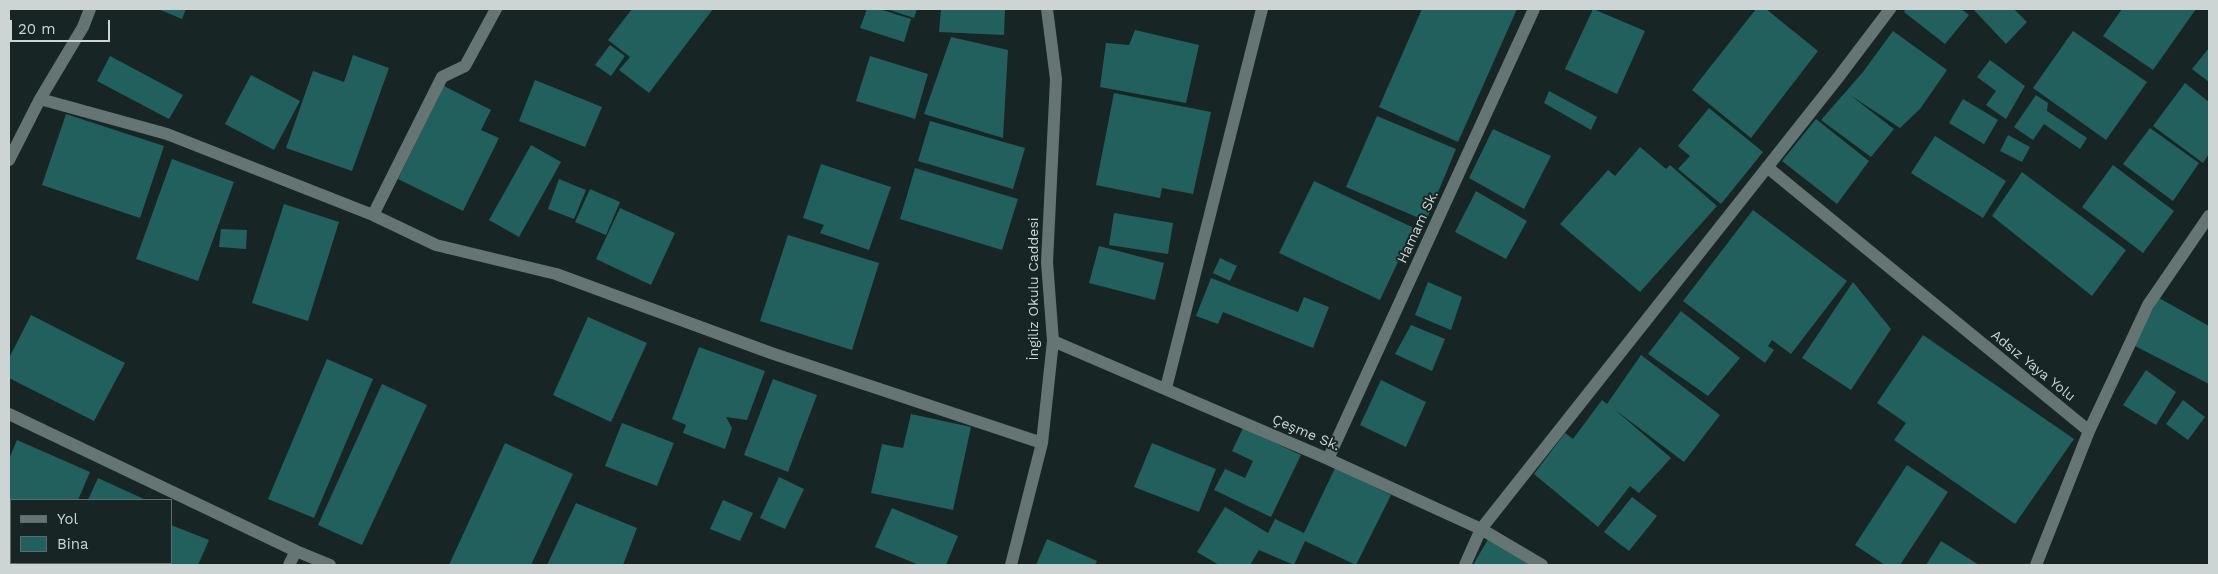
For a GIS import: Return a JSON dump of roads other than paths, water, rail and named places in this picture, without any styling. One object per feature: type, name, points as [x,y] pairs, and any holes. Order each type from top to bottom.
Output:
[{"type":"street","points":[[9,160],[40,99],[83,27],[90,9]]},
{"type":"street","points":[[373,215],[442,77],[465,66],[496,9]]},
{"type":"street","name":"İngiliz Okulu Caddesi","points":[[1011,565],[1042,443],[1053,341],[1047,262],[1056,78],[1047,9]]},
{"type":"street","points":[[1166,388],[1262,9]]},
{"type":"street","name":"Hamam Sk.","points":[[1328,459],[1534,9]]},
{"type":"street","points":[[1465,565],[1481,529],[1890,9]]},
{"type":"street","points":[[40,99],[167,134],[373,215],[436,245],[556,274],[771,353],[1042,443]]},
{"type":"street","name":"Adsız Yaya Yolu","points":[[1767,167],[2088,431]]},
{"type":"street","points":[[2036,565],[2088,431],[2148,305],[2205,231],[2209,216]]},
{"type":"street","name":"Çeşme Sk.","points":[[1053,341],[1328,459],[1481,529],[1542,565]]},
{"type":"street","points":[[9,414],[296,551],[330,565]]},
{"type":"street","points":[[289,565],[296,551]]}]
